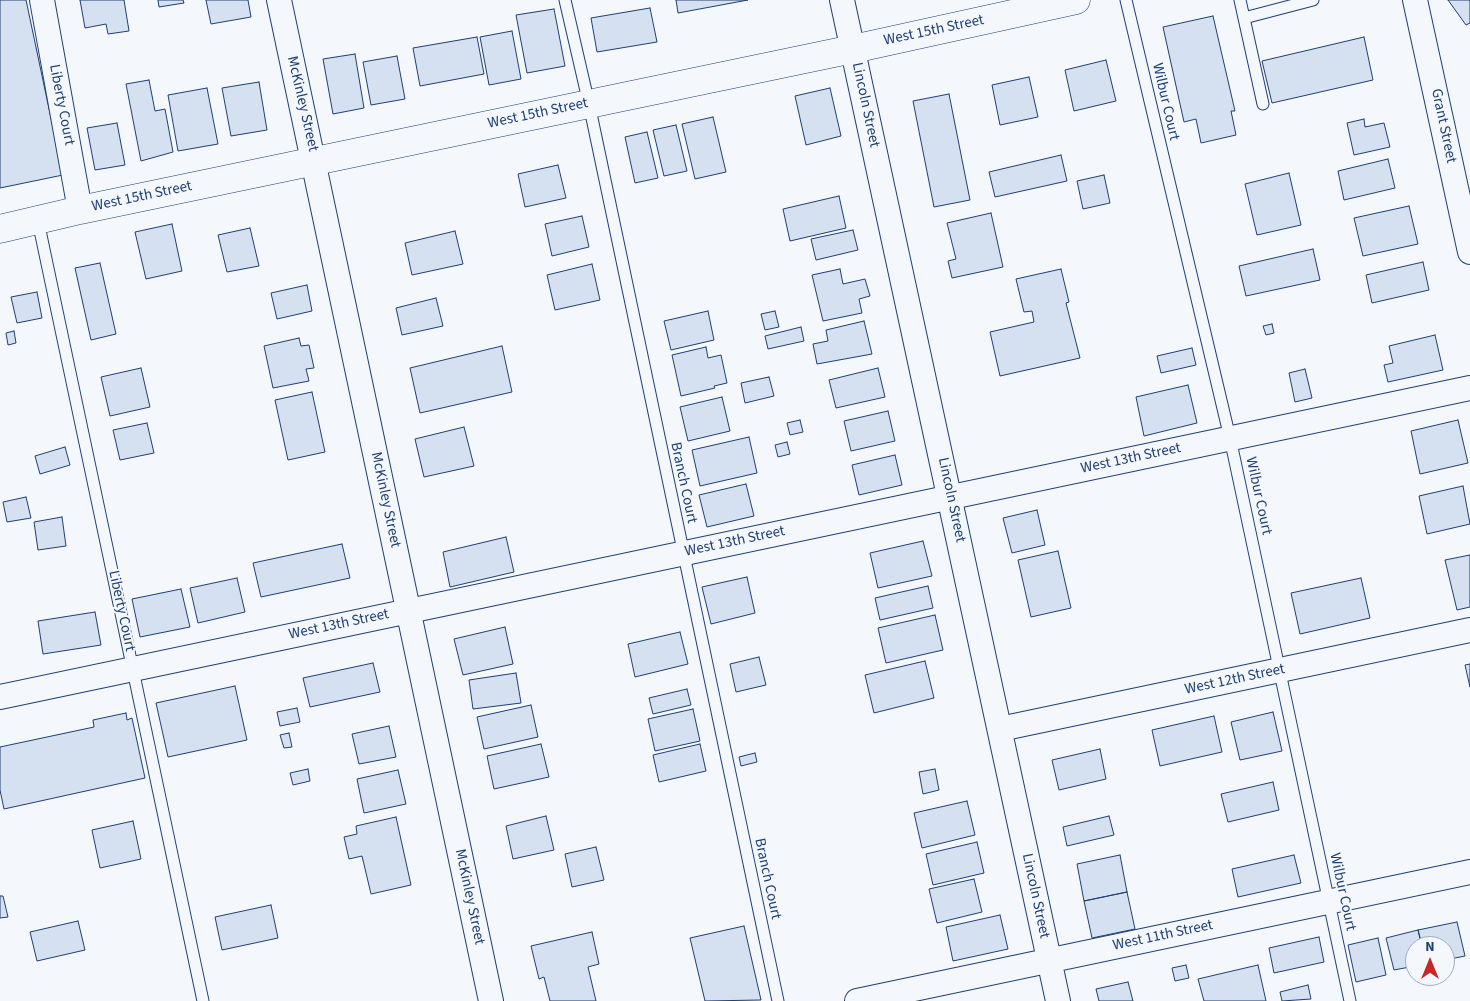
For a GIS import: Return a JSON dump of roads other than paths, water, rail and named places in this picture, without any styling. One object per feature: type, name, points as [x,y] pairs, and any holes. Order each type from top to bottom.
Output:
[{"type":"main road","name":"West 15th Street","points":[[0,229],[315,160],[853,50],[1076,0]]},
{"type":"street","name":"Liberty Court","points":[[42,0],[80,210]]},
{"type":"street","name":"McKinley Street","points":[[279,0],[315,160],[491,1001]]},
{"type":"street","name":"Lincoln Street","points":[[842,0],[1058,1001]]},
{"type":"street","name":"Grant Street","points":[[1416,0],[1470,252]]},
{"type":"street","name":"West 13th Street","points":[[0,697],[1470,388]]},
{"type":"street","name":"West 12th Street","points":[[1000,729],[1470,630]]},
{"type":"street","name":"West 11th Street","points":[[857,1001],[1470,872]]},
{"type":"lane","name":"Branch Court","points":[[564,0],[589,104],[682,553],[778,1001]]},
{"type":"lane","name":"Wilbur Court","points":[[1126,0],[1230,438],[1350,1001]]},
{"type":"lane","points":[[1240,0],[1263,104]]},
{"type":"lane","points":[[1244,18],[1313,0]]},
{"type":"lane","name":"Liberty Court","points":[[38,221],[203,1001]]}]
